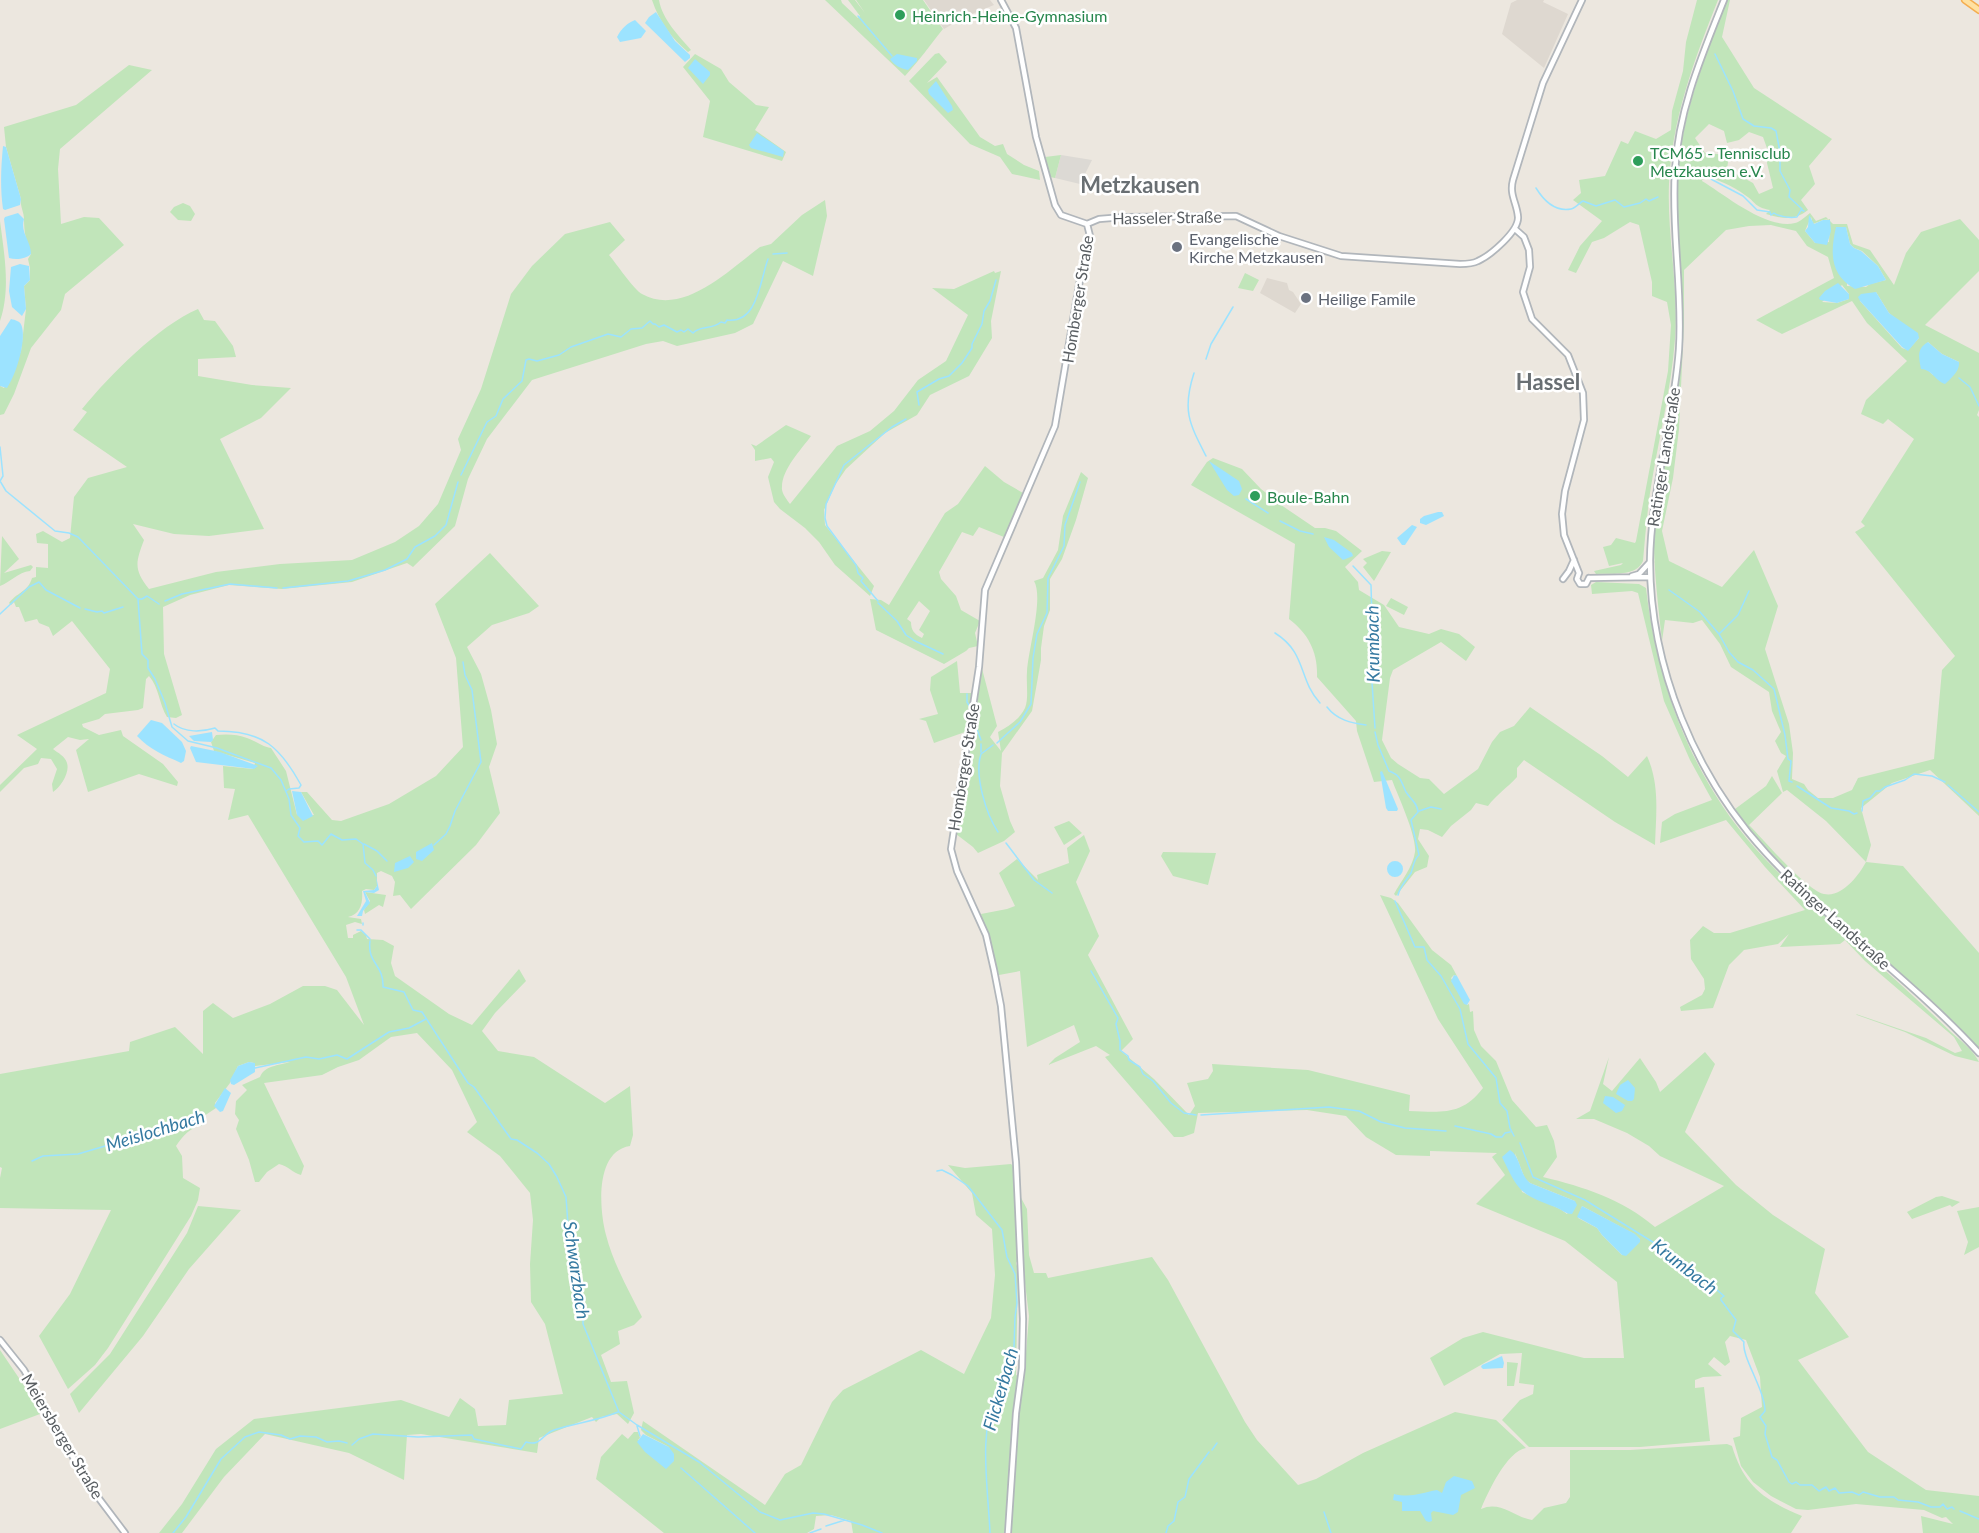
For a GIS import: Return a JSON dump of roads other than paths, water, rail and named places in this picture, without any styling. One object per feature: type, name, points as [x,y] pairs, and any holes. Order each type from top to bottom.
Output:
[{"type":"main road","points":[[1001,0],[1016,28],[1032,121],[1051,196],[1059,213],[1087,224]]},
{"type":"main road","points":[[1580,573],[1564,534],[1562,514],[1565,491],[1584,420],[1583,393],[1568,355],[1532,319],[1523,289],[1530,264],[1527,242],[1515,229],[1518,216],[1511,196],[1513,180],[1541,88],[1582,0]]},
{"type":"main road","name":"Ratinger Landstraße","points":[[1724,0],[1694,77],[1684,111],[1677,153],[1675,207],[1680,295],[1679,350],[1656,490],[1650,562],[1658,636],[1678,709],[1701,760],[1733,812],[1785,873],[1926,1001],[1979,1053]]},
{"type":"main road","points":[[1965,0],[1979,10]]},
{"type":"main road","name":"Hasseler Straße","points":[[1087,224],[1100,219],[1124,217],[1236,216],[1279,236],[1341,256],[1460,264],[1470,264],[1481,260],[1515,229]]},
{"type":"main road","name":"Homberger Straße","points":[[1008,1533],[1016,1413],[1022,1368],[1023,1282],[1016,1162],[1001,1006],[986,935],[957,871],[951,849],[978,667],[985,590],[1055,426],[1079,285],[1090,238],[1087,224]]},
{"type":"main road","points":[[1563,579],[1574,560]]},
{"type":"main road","points":[[1629,577],[1639,574],[1650,562]]},
{"type":"main road","points":[[1580,573],[1577,579],[1580,584],[1586,584],[1589,578]]},
{"type":"main road","points":[[1580,573],[1586,573],[1589,578]]},
{"type":"main road","points":[[1589,578],[1650,577]]},
{"type":"main road","name":"Meiersberger Straße","points":[[0,1340],[24,1370],[88,1484],[125,1533]]},
{"type":"water","points":[[656,12],[675,41],[690,55],[685,62],[645,23]]},
{"type":"water","points":[[635,20],[646,31],[641,38],[620,42],[617,37],[621,31]]},
{"type":"water","points":[[897,54],[917,58],[917,61],[908,70],[896,65],[890,59]]},
{"type":"water","points":[[695,59],[710,72],[703,84],[688,68]]},
{"type":"water","points":[[936,81],[952,106],[953,110],[948,113],[929,94],[928,90]]},
{"type":"water","points":[[757,133],[784,151],[783,157],[751,148],[749,145]]},
{"type":"water","points":[[3,146],[6,147],[21,199],[20,205],[5,210],[3,209],[1,185]]},
{"type":"water","points":[[18,213],[24,219],[23,229],[31,254],[15,259],[9,258],[4,219]]},
{"type":"water","points":[[1809,215],[1814,224],[1830,220],[1831,231],[1827,245],[1815,243],[1805,231],[1808,227]]},
{"type":"water","points":[[1836,227],[1846,227],[1850,244],[1878,266],[1886,280],[1855,289],[1841,277],[1836,270],[1833,254]]},
{"type":"water","points":[[20,264],[29,266],[30,280],[24,286],[26,309],[22,316],[12,307],[9,291],[11,267]]},
{"type":"water","points":[[1838,283],[1849,294],[1849,299],[1837,303],[1820,300],[1819,298],[1825,291]]},
{"type":"water","points":[[1876,292],[1889,313],[1918,333],[1919,338],[1908,351],[1858,297],[1861,294]]},
{"type":"water","points":[[11,319],[18,321],[21,325],[23,341],[17,367],[7,388],[0,386],[0,336]]},
{"type":"water","points":[[1928,342],[1942,354],[1959,362],[1957,371],[1945,384],[1928,371],[1921,369],[1920,351]]},
{"type":"water","points":[[1209,461],[1239,481],[1242,489],[1239,495],[1234,496],[1227,490]]},
{"type":"water","points":[[1442,512],[1444,516],[1426,525],[1420,523],[1420,519],[1424,516]]},
{"type":"water","points":[[1412,525],[1417,527],[1405,545],[1402,545],[1397,538]]},
{"type":"water","points":[[1324,537],[1334,540],[1353,556],[1343,560],[1329,547]]},
{"type":"water","points":[[151,720],[162,723],[182,742],[186,751],[184,761],[181,763],[158,752],[137,736]]},
{"type":"water","points":[[212,732],[211,742],[194,741],[189,736]]},
{"type":"water","points":[[191,746],[220,752],[258,766],[254,769],[196,762]]},
{"type":"water","points":[[1382,771],[1397,811],[1388,811],[1386,808],[1380,772]]},
{"type":"water","points":[[292,791],[301,792],[313,816],[303,821],[297,815]]},
{"type":"water","points":[[432,843],[434,850],[422,861],[416,859],[416,852]]},
{"type":"water","points":[[410,856],[414,862],[408,868],[394,872],[395,863]]},
{"type":"water","points":[[1395,861],[1401,863],[1403,869],[1401,875],[1395,877],[1389,875],[1387,869],[1389,863]]},
{"type":"water","points":[[376,876],[379,890],[374,893],[365,892],[370,903],[362,916],[357,916],[366,901],[363,891],[374,890],[377,886]]},
{"type":"water","points":[[1454,975],[1457,976],[1470,1000],[1467,1005],[1464,1004],[1451,981]]},
{"type":"water","points":[[249,1062],[255,1063],[255,1072],[234,1085],[231,1084],[230,1080],[238,1066]]},
{"type":"water","points":[[1628,1080],[1635,1088],[1632,1101],[1616,1094],[1620,1085]]},
{"type":"water","points":[[225,1088],[231,1093],[223,1111],[220,1112],[214,1106]]},
{"type":"water","points":[[1605,1096],[1613,1097],[1625,1105],[1622,1111],[1616,1113],[1603,1103]]},
{"type":"water","points":[[1510,1150],[1514,1153],[1530,1183],[1575,1201],[1577,1205],[1572,1214],[1534,1198],[1516,1184],[1502,1157]]},
{"type":"water","points":[[1582,1206],[1635,1234],[1640,1242],[1626,1256],[1622,1255],[1597,1228],[1577,1217]]},
{"type":"water","points":[[1502,1356],[1503,1368],[1483,1369],[1481,1367],[1482,1365]]},
{"type":"water","points":[[643,1434],[669,1447],[674,1454],[674,1461],[666,1469],[645,1452],[637,1442]]},
{"type":"water","points":[[1454,1476],[1472,1481],[1475,1488],[1461,1495],[1458,1512],[1453,1515],[1433,1511],[1432,1521],[1429,1522],[1420,1511],[1402,1511],[1402,1502],[1393,1500],[1394,1494],[1411,1495],[1437,1490],[1442,1493],[1446,1482]]},
{"type":"waterway","points":[[858,16],[892,56]]},
{"type":"waterway","points":[[1715,54],[1733,91],[1743,119],[1754,126],[1771,128],[1776,131],[1780,152],[1780,171],[1790,190],[1789,197],[1802,209]]},
{"type":"waterway","points":[[1691,177],[1709,178],[1743,196],[1757,210],[1770,212],[1771,215],[1774,213],[1785,217],[1797,217],[1801,210],[1804,211]]},
{"type":"waterway","points":[[1536,188],[1550,204],[1560,209],[1573,208],[1583,201],[1596,206],[1615,200],[1624,207],[1658,197]]},
{"type":"waterway","points":[[773,254],[787,253]]},
{"type":"waterway","points":[[461,475],[487,422],[496,416],[503,399],[522,381],[526,360],[537,361],[559,355],[571,347],[608,334],[621,337],[631,329],[642,328],[650,321],[659,327],[664,325],[677,332],[681,330],[684,332],[688,329],[693,333],[721,322],[725,323],[727,320],[737,319],[745,315],[756,299],[768,259]]},
{"type":"waterway","points":[[919,405],[917,392],[949,376],[972,348],[996,280]]},
{"type":"waterway","name":"Krumbach","points":[[1206,359],[1211,344],[1233,307]]},
{"type":"waterway","name":"Krumbach","points":[[1194,373],[1188,397],[1189,416],[1206,456]]},
{"type":"waterway","points":[[1959,378],[1970,387],[1979,406]]},
{"type":"waterway","points":[[878,601],[861,581],[863,578],[858,573],[856,565],[827,526],[826,504],[844,465],[892,427],[906,419]]},
{"type":"waterway","name":"Schwarzbach","points":[[0,447],[3,476],[0,481],[6,491],[55,531],[78,537],[138,599],[142,654],[148,660],[148,668],[165,703],[172,727],[188,741],[217,748],[271,768],[281,780],[289,799],[291,815],[300,828],[298,836],[304,842],[318,841],[322,845],[331,834],[342,840],[356,839],[363,844],[365,863],[376,876]]},
{"type":"waterway","points":[[283,588],[348,581],[385,570],[407,559],[415,547],[435,536],[446,525],[458,482]]},
{"type":"waterway","points":[[997,743],[1020,722],[1031,704],[1033,658],[1037,634],[1047,613],[1048,578],[1064,546],[1065,525],[1080,482]]},
{"type":"waterway","name":"Krumbach","points":[[1246,499],[1268,513]]},
{"type":"waterway","name":"Krumbach","points":[[1280,521],[1300,531],[1313,534]]},
{"type":"waterway","name":"Krumbach","points":[[1353,566],[1371,585],[1372,620],[1369,630],[1372,642],[1370,652],[1375,728]]},
{"type":"waterway","points":[[0,614],[29,587],[39,582],[46,590],[80,608]]},
{"type":"waterway","points":[[165,601],[182,594],[230,584],[277,588]]},
{"type":"waterway","points":[[1669,590],[1700,612],[1719,634],[1729,652],[1738,662],[1753,670],[1774,689],[1788,759],[1791,761],[1789,781],[1792,782]]},
{"type":"waterway","points":[[1719,634],[1738,615],[1749,591]]},
{"type":"waterway","points":[[138,599],[147,596],[159,604]]},
{"type":"waterway","points":[[878,603],[912,639]]},
{"type":"waterway","points":[[85,609],[104,613],[123,607]]},
{"type":"waterway","points":[[1275,633],[1285,641],[1298,658],[1308,685],[1320,703]]},
{"type":"waterway","points":[[913,640],[943,654]]},
{"type":"waterway","points":[[434,845],[446,834],[455,811],[481,762],[472,690],[465,675],[463,662]]},
{"type":"waterway","points":[[967,694],[970,707]]},
{"type":"waterway","points":[[1327,707],[1335,715],[1345,720],[1366,725]]},
{"type":"waterway","points":[[976,710],[974,721],[981,740]]},
{"type":"waterway","points":[[174,724],[188,730],[199,731],[215,728],[218,731],[247,734],[269,744],[286,761],[301,785],[299,788],[286,791]]},
{"type":"waterway","name":"Krumbach","points":[[1375,732],[1389,771],[1400,779],[1418,812],[1411,820],[1419,855],[1398,895]]},
{"type":"waterway","points":[[981,744],[981,752]]},
{"type":"waterway","points":[[993,745],[981,754],[979,773],[989,815],[998,832]]},
{"type":"waterway","points":[[1862,811],[1863,801],[1870,798],[1876,791],[1905,780],[1914,774],[1932,776],[1945,782]]},
{"type":"waterway","points":[[1948,785],[1979,812]]},
{"type":"waterway","points":[[1797,786],[1831,808],[1857,813]]},
{"type":"waterway","points":[[1419,811],[1431,807],[1441,809]]},
{"type":"waterway","points":[[1006,843],[1034,880],[1052,893]]},
{"type":"waterway","points":[[364,844],[377,851],[387,861]]},
{"type":"waterway","name":"Krumbach","points":[[1395,901],[1415,947],[1424,947],[1427,960],[1441,976],[1460,1009],[1468,1044],[1496,1078],[1500,1103],[1507,1111],[1514,1136]]},
{"type":"waterway","name":"Schwarzbach","points":[[357,930],[361,930],[370,939]]},
{"type":"waterway","name":"Schwarzbach","points":[[370,941],[371,955],[381,973],[383,987],[404,992],[413,1010],[422,1012],[468,1083],[474,1087],[511,1139],[517,1140],[537,1153],[549,1164],[557,1177],[566,1197],[568,1225],[573,1243],[576,1288],[583,1299],[583,1324],[619,1412],[699,1462],[760,1512],[780,1520],[813,1513],[824,1514],[882,1533]]},
{"type":"waterway","points":[[1091,971],[1118,1018],[1116,1024],[1120,1050],[1140,1067],[1143,1074],[1153,1081],[1171,1103],[1184,1113],[1196,1115]]},
{"type":"waterway","name":"Meislochbach","points":[[255,1068],[306,1057],[319,1059],[337,1055],[347,1059],[389,1032],[409,1028],[426,1019]]},
{"type":"waterway","points":[[1201,1115],[1329,1107],[1359,1111],[1381,1122],[1405,1128],[1446,1131]]},
{"type":"waterway","name":"Meislochbach","points":[[32,1161],[43,1156],[78,1154],[129,1139],[137,1134],[201,1119]]},
{"type":"waterway","points":[[1455,1126],[1496,1137],[1502,1137],[1505,1133],[1510,1132]]},
{"type":"waterway","name":"Krumbach","points":[[1520,1143],[1533,1177],[1585,1200],[1656,1244],[1669,1249],[1724,1296],[1721,1300],[1736,1320],[1733,1331],[1744,1342],[1746,1356],[1764,1403],[1765,1411],[1760,1417],[1766,1426],[1765,1434],[1772,1457],[1777,1460],[1789,1482],[1812,1485],[1819,1491],[1826,1487],[1829,1491],[1835,1488],[1839,1493],[1852,1492],[1859,1495],[1863,1492],[1880,1497],[1894,1497],[1898,1500],[1918,1502],[1931,1507],[1940,1507],[1943,1504],[1947,1509],[1952,1507],[1954,1509]]},
{"type":"waterway","name":"Flickerbach","points":[[937,1171],[942,1170],[968,1186],[1002,1230],[1007,1257],[1015,1274],[1017,1303],[1013,1359],[1005,1372],[1007,1382],[997,1388],[991,1406],[986,1442],[990,1533]]},
{"type":"waterway","points":[[352,1445],[359,1439],[373,1434],[418,1437],[472,1435],[474,1439],[521,1449],[526,1442],[535,1443],[554,1430],[618,1412]]},
{"type":"waterway","points":[[637,1426],[640,1436]]},
{"type":"waterway","points":[[173,1533],[186,1517],[221,1459],[245,1437],[259,1432],[281,1435],[290,1439],[300,1436],[316,1437],[327,1442],[347,1443]]},
{"type":"waterway","points":[[1212,1450],[1217,1443]]},
{"type":"waterway","points":[[1166,1533],[1168,1526],[1174,1521],[1178,1502],[1185,1497],[1189,1479],[1209,1452]]},
{"type":"waterway","points":[[681,1468],[755,1533]]},
{"type":"waterway","name":"Krumbach","points":[[1960,1511],[1979,1519]]},
{"type":"waterway","points":[[1324,1512],[1331,1533]]},
{"type":"waterway","points":[[826,1526],[845,1520]]},
{"type":"waterway","points":[[810,1533],[821,1529]]},
{"type":"place","name":"Heinrich-Heine-Gymnasium","points":[[900,15]]},
{"type":"place","name":"TCM65 - Tennisclub Metzkausen e.V.","points":[[1638,161]]},
{"type":"place","name":"Evangelische Kirche Metzkausen","points":[[1177,247]]},
{"type":"place","name":"Heilige Famile","points":[[1306,298]]},
{"type":"place","name":"Boule-Bahn","points":[[1255,496]]},
{"type":"district","name":"Metzkausen","points":[[1140,184]]},
{"type":"district","name":"Hassel","points":[[1548,381]]}]
